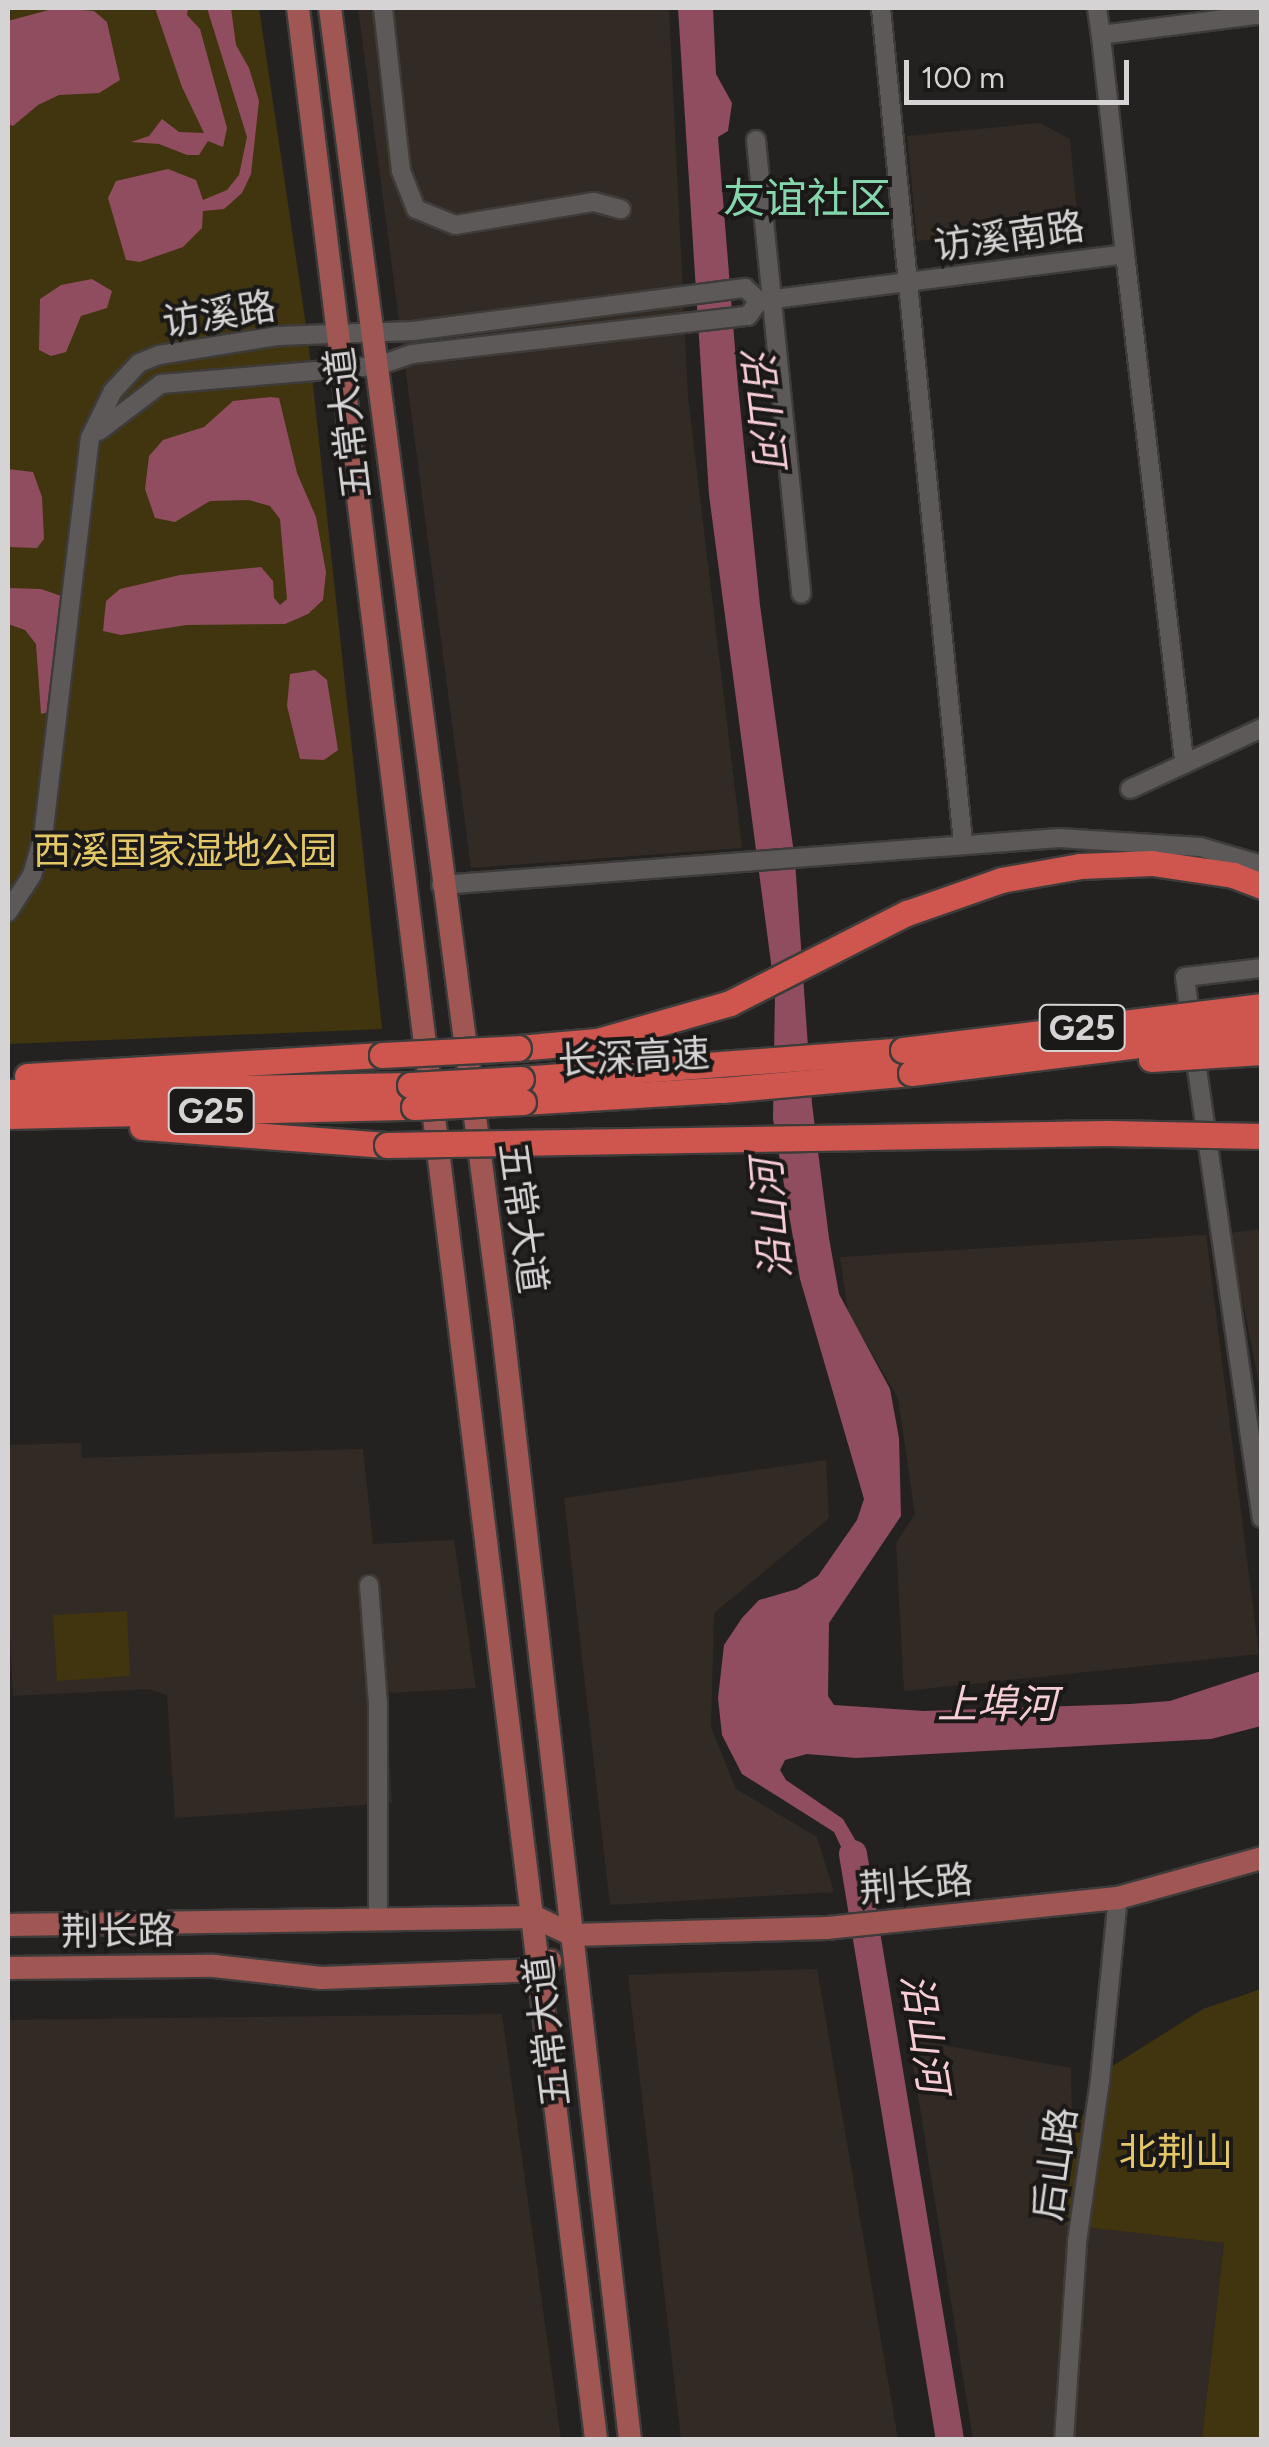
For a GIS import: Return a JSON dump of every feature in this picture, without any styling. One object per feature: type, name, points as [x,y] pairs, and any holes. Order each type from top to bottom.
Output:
[{"type":"highway","points":[[8,1078],[597,1041],[730,1003],[907,912],[1001,880],[1080,866],[1152,864],[1233,876],[1262,886]]},
{"type":"highway","name":"长深高速","points":[[907,1062],[1262,1006]]},
{"type":"highway","name":"长深高速","points":[[8,1116],[722,1078],[1262,1030]]},
{"type":"highway","points":[[907,1062],[1262,1052]]},
{"type":"highway","name":"长深高速","points":[[8,1092],[412,1096]]},
{"type":"highway","points":[[8,1116],[386,1145],[1107,1133],[1262,1136]]},
{"type":"main road","name":"五常大道","points":[[298,8],[535,1917],[596,2440]]},
{"type":"main road","name":"五常大道","points":[[330,8],[502,1323],[630,2440]]},
{"type":"main road","name":"荆长路","points":[[8,1925],[535,1917],[572,1936],[827,1928],[1118,1898],[1262,1858]]},
{"type":"main road","points":[[541,1970],[572,1936]]},
{"type":"main road","name":"荆长路","points":[[8,1968],[214,1966],[320,1978],[541,1970]]},
{"type":"street","points":[[384,8],[401,171],[416,208],[456,225],[594,202],[621,208]]},
{"type":"street","points":[[881,8],[963,843]]},
{"type":"street","name":"访溪南路","points":[[756,301],[1125,254],[1097,8]]},
{"type":"street","points":[[1101,35],[1262,14]]},
{"type":"street","points":[[756,140],[756,301],[801,594]]},
{"type":"street","points":[[1125,254],[1184,760]]},
{"type":"street","name":"访溪路","points":[[8,912],[32,874],[43,837],[90,438],[113,391],[138,362],[158,355],[278,336],[374,334],[692,296],[756,301]]},
{"type":"street","points":[[90,438],[161,384],[377,366],[412,354],[696,322],[756,301]]},
{"type":"street","points":[[1130,789],[1184,760],[1262,728]]},
{"type":"street","points":[[442,885],[963,843],[1133,840],[1200,847],[1262,865]]},
{"type":"street","points":[[1262,968],[1185,976],[1262,1518]]},
{"type":"street","points":[[368,1586],[378,1704],[378,1920]]},
{"type":"street","name":"后山路","points":[[1064,2440],[1078,2242],[1100,2080],[1118,1898]]},
{"type":"shaded area","points":[[56,8],[94,11],[107,22],[120,80],[99,93],[59,95],[38,105],[13,126],[8,124],[8,21]]},
{"type":"shaded area","points":[[155,8],[188,8],[187,15],[200,29],[227,128],[223,147],[208,141],[199,155],[187,155],[159,144],[131,142],[149,136],[162,119],[179,132],[204,133],[182,87]]},
{"type":"shaded area","points":[[207,8],[231,8],[236,45],[249,68],[259,101],[251,174],[242,193],[224,209],[203,211],[202,228],[183,247],[140,262],[126,260],[108,198],[116,181],[168,169],[196,180],[203,200],[227,190],[239,175],[247,137]]},
{"type":"shaded area","points":[[358,8],[669,8],[688,397],[742,848],[471,868]]},
{"type":"shaded area","points":[[678,8],[713,8],[716,74],[732,103],[728,131],[718,137],[760,605],[795,861],[812,1104],[839,1294],[890,1389],[899,1438],[901,1516],[829,1623],[828,1696],[834,1705],[924,1711],[1130,1704],[1170,1701],[1261,1671],[1261,1726],[1211,1739],[856,1758],[807,1754],[785,1760],[780,1770],[786,1780],[843,1819],[857,1843],[873,1889],[849,1892],[843,1851],[834,1832],[742,1774],[722,1735],[718,1698],[724,1645],[742,1618],[759,1600],[797,1589],[818,1576],[857,1520],[864,1499],[800,1279],[773,1119],[775,993],[709,495]]},
{"type":"shaded area","points":[[1040,123],[1070,139],[1078,225],[917,241],[907,136]]},
{"type":"shaded area","points":[[92,279],[112,291],[107,308],[81,316],[66,352],[51,356],[39,350],[40,299],[61,285]]},
{"type":"shaded area","points":[[279,398],[297,473],[316,517],[326,572],[323,600],[308,614],[285,624],[187,625],[121,635],[103,631],[106,601],[120,589],[180,575],[261,567],[273,581],[274,598],[280,605],[287,599],[280,519],[270,506],[249,500],[210,501],[175,522],[155,518],[145,489],[149,456],[163,440],[204,427],[233,401]]},
{"type":"shaded area","points":[[8,469],[33,472],[42,497],[44,539],[37,548],[8,547]]},
{"type":"shaded area","points":[[8,588],[41,589],[61,596],[49,712],[41,714],[36,644],[25,630],[8,624]]},
{"type":"shaded area","points":[[315,670],[327,680],[338,750],[324,760],[300,759],[287,706],[290,674]]},
{"type":"shaded area","points":[[1261,1229],[1261,1393],[1229,1233]]},
{"type":"shaded area","points":[[1206,1235],[1259,1654],[904,1691],[896,1543],[915,1514],[898,1398],[848,1312],[840,1257]]},
{"type":"shaded area","points":[[81,1443],[82,1458],[363,1449],[373,1544],[454,1540],[476,1688],[386,1693],[392,1803],[175,1818],[167,1695],[149,1689],[13,1696],[8,1596],[8,1445]]},
{"type":"shaded area","points":[[826,1460],[829,1518],[714,1613],[711,1728],[736,1789],[817,1837],[834,1892],[610,1905],[564,1498]]},
{"type":"shaded area","points":[[817,1969],[898,2439],[681,2439],[628,1975]]},
{"type":"shaded area","points":[[502,2014],[561,2439],[8,2439],[8,2020]]},
{"type":"shaded area","points":[[909,2039],[1071,2068],[1072,2120],[1059,2224],[1224,2243],[1202,2439],[973,2439]]},
{"type":"green space","name":"西溪国家湿地公园","points":[[8,8],[259,8],[308,339],[382,1029],[8,1044]]},
{"type":"green space","points":[[127,1611],[130,1676],[57,1681],[53,1615]]},
{"type":"green space","name":"北荆山","points":[[1261,1989],[1261,2439],[1202,2439],[1224,2243],[1058,2224],[1072,2120],[1103,2107],[1111,2067],[1203,2009]]},
{"type":"waterway","name":"沿山河","points":[[853,1854],[950,2440]]},
{"type":"district","name":"友谊社区","points":[[807,199]]},
{"type":"water label","name":"上埠河","points":[[997,1704]]}]
